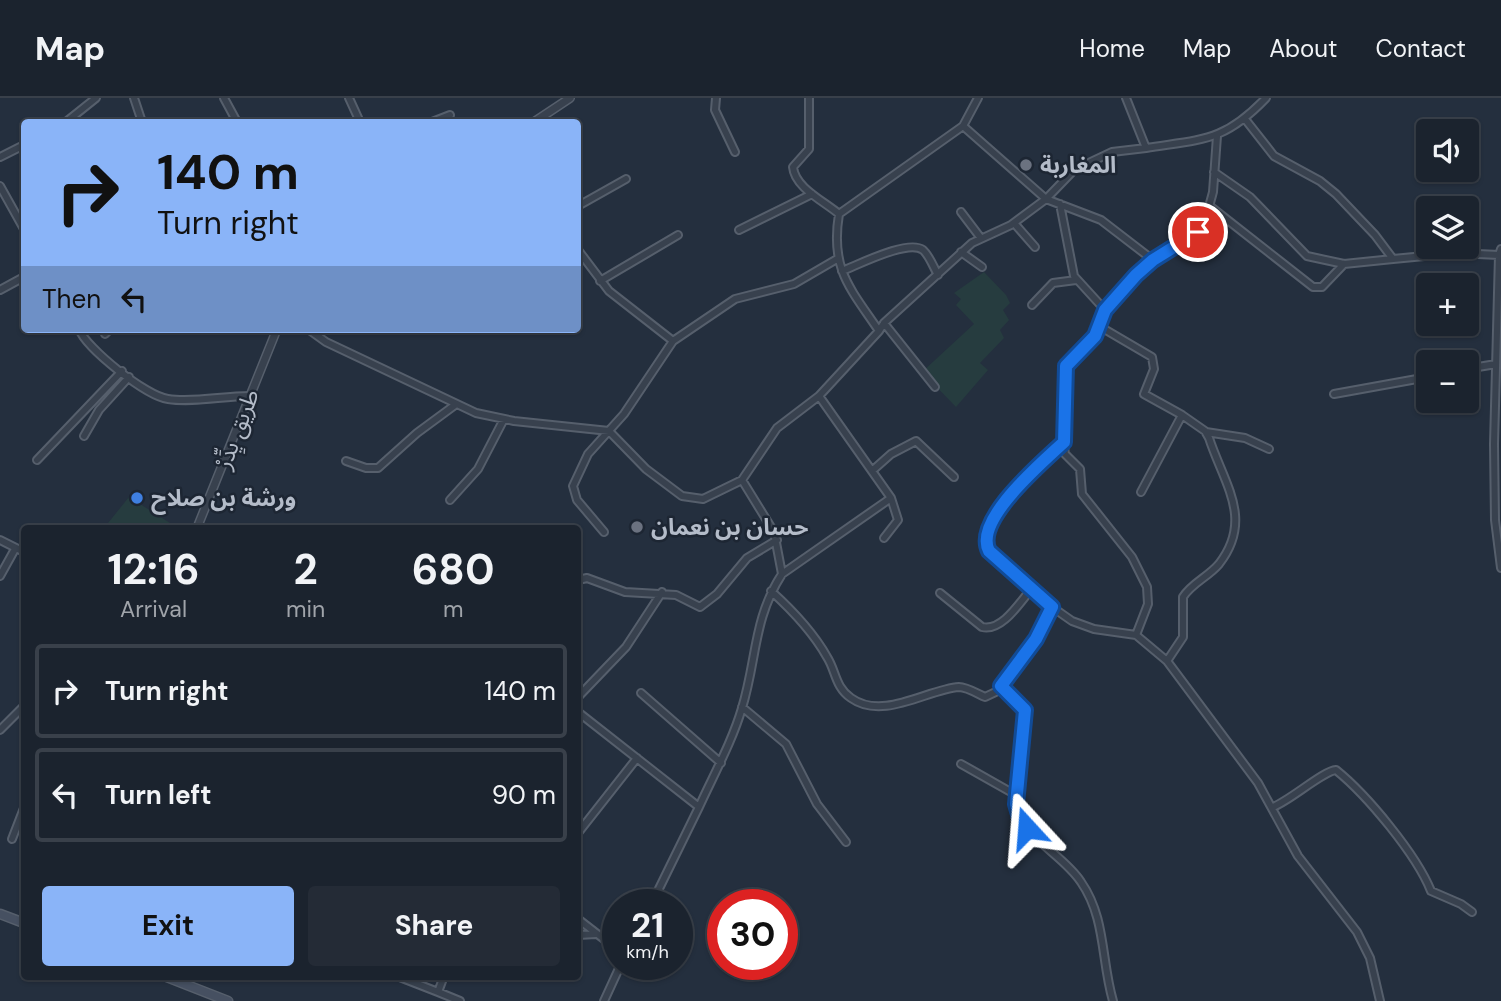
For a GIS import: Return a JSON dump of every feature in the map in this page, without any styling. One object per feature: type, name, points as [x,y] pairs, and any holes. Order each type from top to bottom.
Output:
[{"type":"main road","points":[[0,914],[21,920]]},
{"type":"main road","points":[[174,980],[228,1001]]},
{"type":"street","points":[[70,119],[96,98]]},
{"type":"street","points":[[135,98],[141,119]]},
{"type":"street","points":[[224,98],[235,119]]},
{"type":"street","points":[[349,98],[359,119]]},
{"type":"street","points":[[538,119],[570,98]]},
{"type":"street","points":[[716,98],[715,110],[735,152]]},
{"type":"street","points":[[809,98],[809,149],[793,167],[793,171],[813,194],[839,214]]},
{"type":"street","points":[[839,214],[963,126],[978,98]]},
{"type":"street","points":[[1126,98],[1146,148]]},
{"type":"street","points":[[312,333],[319,339],[430,390],[455,405],[504,419],[610,431],[646,469],[689,498],[703,499],[742,480],[777,428],[819,396],[884,323],[980,237],[1014,223],[1046,199],[1083,165],[1112,152],[1217,136],[1245,119],[1266,98]]},
{"type":"street","points":[[440,119],[450,115]]},
{"type":"street","points":[[1245,119],[1274,156],[1310,175],[1336,194],[1376,235],[1393,259]]},
{"type":"street","points":[[963,126],[1046,199],[1117,230],[1153,260]]},
{"type":"street","points":[[1136,635],[1148,604],[1147,587],[1132,556],[1082,494],[1080,469],[1065,454],[1066,366],[1095,336],[1105,310],[1153,260],[1198,232],[1211,206],[1217,136]]},
{"type":"street","points":[[0,157],[21,146]]},
{"type":"street","points":[[1214,172],[1250,197],[1297,249],[1321,261],[1344,264],[1455,253],[1500,252],[1495,520],[1501,568]]},
{"type":"street","points":[[581,204],[626,179]]},
{"type":"street","points":[[0,186],[21,224]]},
{"type":"street","points":[[739,230],[796,199],[813,194]]},
{"type":"street","points":[[1060,204],[1076,279],[1105,310]]},
{"type":"street","points":[[1211,206],[1313,287],[1322,288],[1344,264]]},
{"type":"street","points":[[961,212],[980,237]]},
{"type":"street","points":[[839,214],[836,259],[879,331]]},
{"type":"street","points":[[1014,223],[1035,247]]},
{"type":"street","points":[[600,281],[678,235]]},
{"type":"street","points":[[842,271],[898,249],[915,248],[924,251],[938,275]]},
{"type":"street","points":[[961,252],[982,267]]},
{"type":"street","points":[[581,254],[600,281],[625,307],[673,341]]},
{"type":"street","points":[[604,532],[577,500],[573,486],[588,454],[610,431],[673,341],[735,299],[794,284],[836,259]]},
{"type":"street","points":[[0,290],[21,279]]},
{"type":"street","points":[[1031,305],[1054,284],[1076,279]]},
{"type":"street","points":[[884,323],[935,387]]},
{"type":"street","points":[[1100,326],[1152,358],[1154,369],[1144,394],[1182,415],[1205,432],[1215,436],[1245,438],[1269,449]]},
{"type":"street","points":[[82,333],[93,348],[129,377],[165,399],[249,397]]},
{"type":"street","name":"طريق يِدِّرْ","points":[[198,525],[275,333]]},
{"type":"street","points":[[1479,367],[1496,364]]},
{"type":"street","points":[[37,460],[122,371]]},
{"type":"street","points":[[84,436],[99,410],[129,377]]},
{"type":"street","points":[[1334,394],[1416,379]]},
{"type":"street","points":[[819,396],[891,498],[898,520],[884,538]]},
{"type":"street","points":[[346,460],[366,468],[378,468],[455,405]]},
{"type":"street","points":[[1141,492],[1182,415]]},
{"type":"street","points":[[450,500],[478,469],[504,419]]},
{"type":"street","points":[[1167,661],[1184,637],[1184,597],[1218,564],[1229,549],[1236,532],[1233,501],[1205,432]]},
{"type":"street","points":[[873,470],[891,454],[916,441],[954,477]]},
{"type":"street","points":[[1064,442],[1015,491],[988,529],[986,544],[989,551],[1052,607],[1084,626],[1136,635],[1167,661],[1186,682],[1273,807],[1298,856],[1363,943],[1380,1001]]},
{"type":"street","points":[[742,480],[762,508],[777,540],[782,574]]},
{"type":"street","points":[[659,889],[721,763],[743,707],[761,613],[771,591],[782,574],[891,498]]},
{"type":"street","points":[[0,540],[21,551]]},
{"type":"street","points":[[581,579],[587,578],[625,592],[662,592],[676,595],[700,607],[717,594],[747,558],[777,540]]},
{"type":"street","points":[[0,576],[15,549]]},
{"type":"street","points":[[940,593],[982,626],[989,628],[1000,624],[1032,588]]},
{"type":"street","points":[[771,591],[829,659],[838,685],[851,698],[869,706],[897,704],[959,687],[985,697],[1002,689]]},
{"type":"street","points":[[581,694],[626,647],[662,592]]},
{"type":"street","points":[[1002,689],[1003,681],[1040,632],[1052,607]]},
{"type":"street","points":[[1002,689],[1021,704],[1025,714],[1016,795],[1020,818],[1074,872],[1094,904],[1102,928],[1105,970],[1113,1001]]},
{"type":"street","points":[[641,693],[721,763]]},
{"type":"street","points":[[743,707],[786,744],[817,804],[846,842]]},
{"type":"street","points":[[0,730],[21,709]]},
{"type":"street","points":[[581,714],[699,807]]},
{"type":"street","points":[[581,828],[636,758]]},
{"type":"street","points":[[961,764],[1016,795]]},
{"type":"street","points":[[1273,807],[1293,799],[1328,771],[1336,771],[1365,797],[1423,872],[1432,891],[1472,912]]},
{"type":"street","points":[[12,839],[21,816]]},
{"type":"street","points":[[581,922],[602,938]]},
{"type":"street","points":[[581,935],[596,934]]},
{"type":"street","points":[[407,980],[460,1001]]},
{"type":"street","points":[[438,992],[442,980]]},
{"type":"street","points":[[604,1001],[614,980]]},
{"type":"green space","points":[[984,272],[1006,295],[1010,303],[1003,310],[1009,320],[1000,330],[1004,338],[980,363],[988,370],[956,407],[922,372],[974,324],[956,305],[961,299],[954,293]]},
{"type":"green space","points":[[129,497],[170,523],[168,525],[106,525]]},
{"type":"place","name":"المغاربة","points":[[1026,165]]},
{"type":"place","name":"ورشة بن صلاح","points":[[137,498]]},
{"type":"place","name":"حسان بن نعمان","points":[[637,527]]},
{"type":"route","points":[[1027,828],[1017,812],[1016,804],[1025,710],[1001,686],[1036,639],[1052,607],[989,551],[986,544],[988,529],[1015,491],[1064,442],[1065,374],[1068,362],[1095,336],[1105,310],[1143,267],[1198,232]]}]
